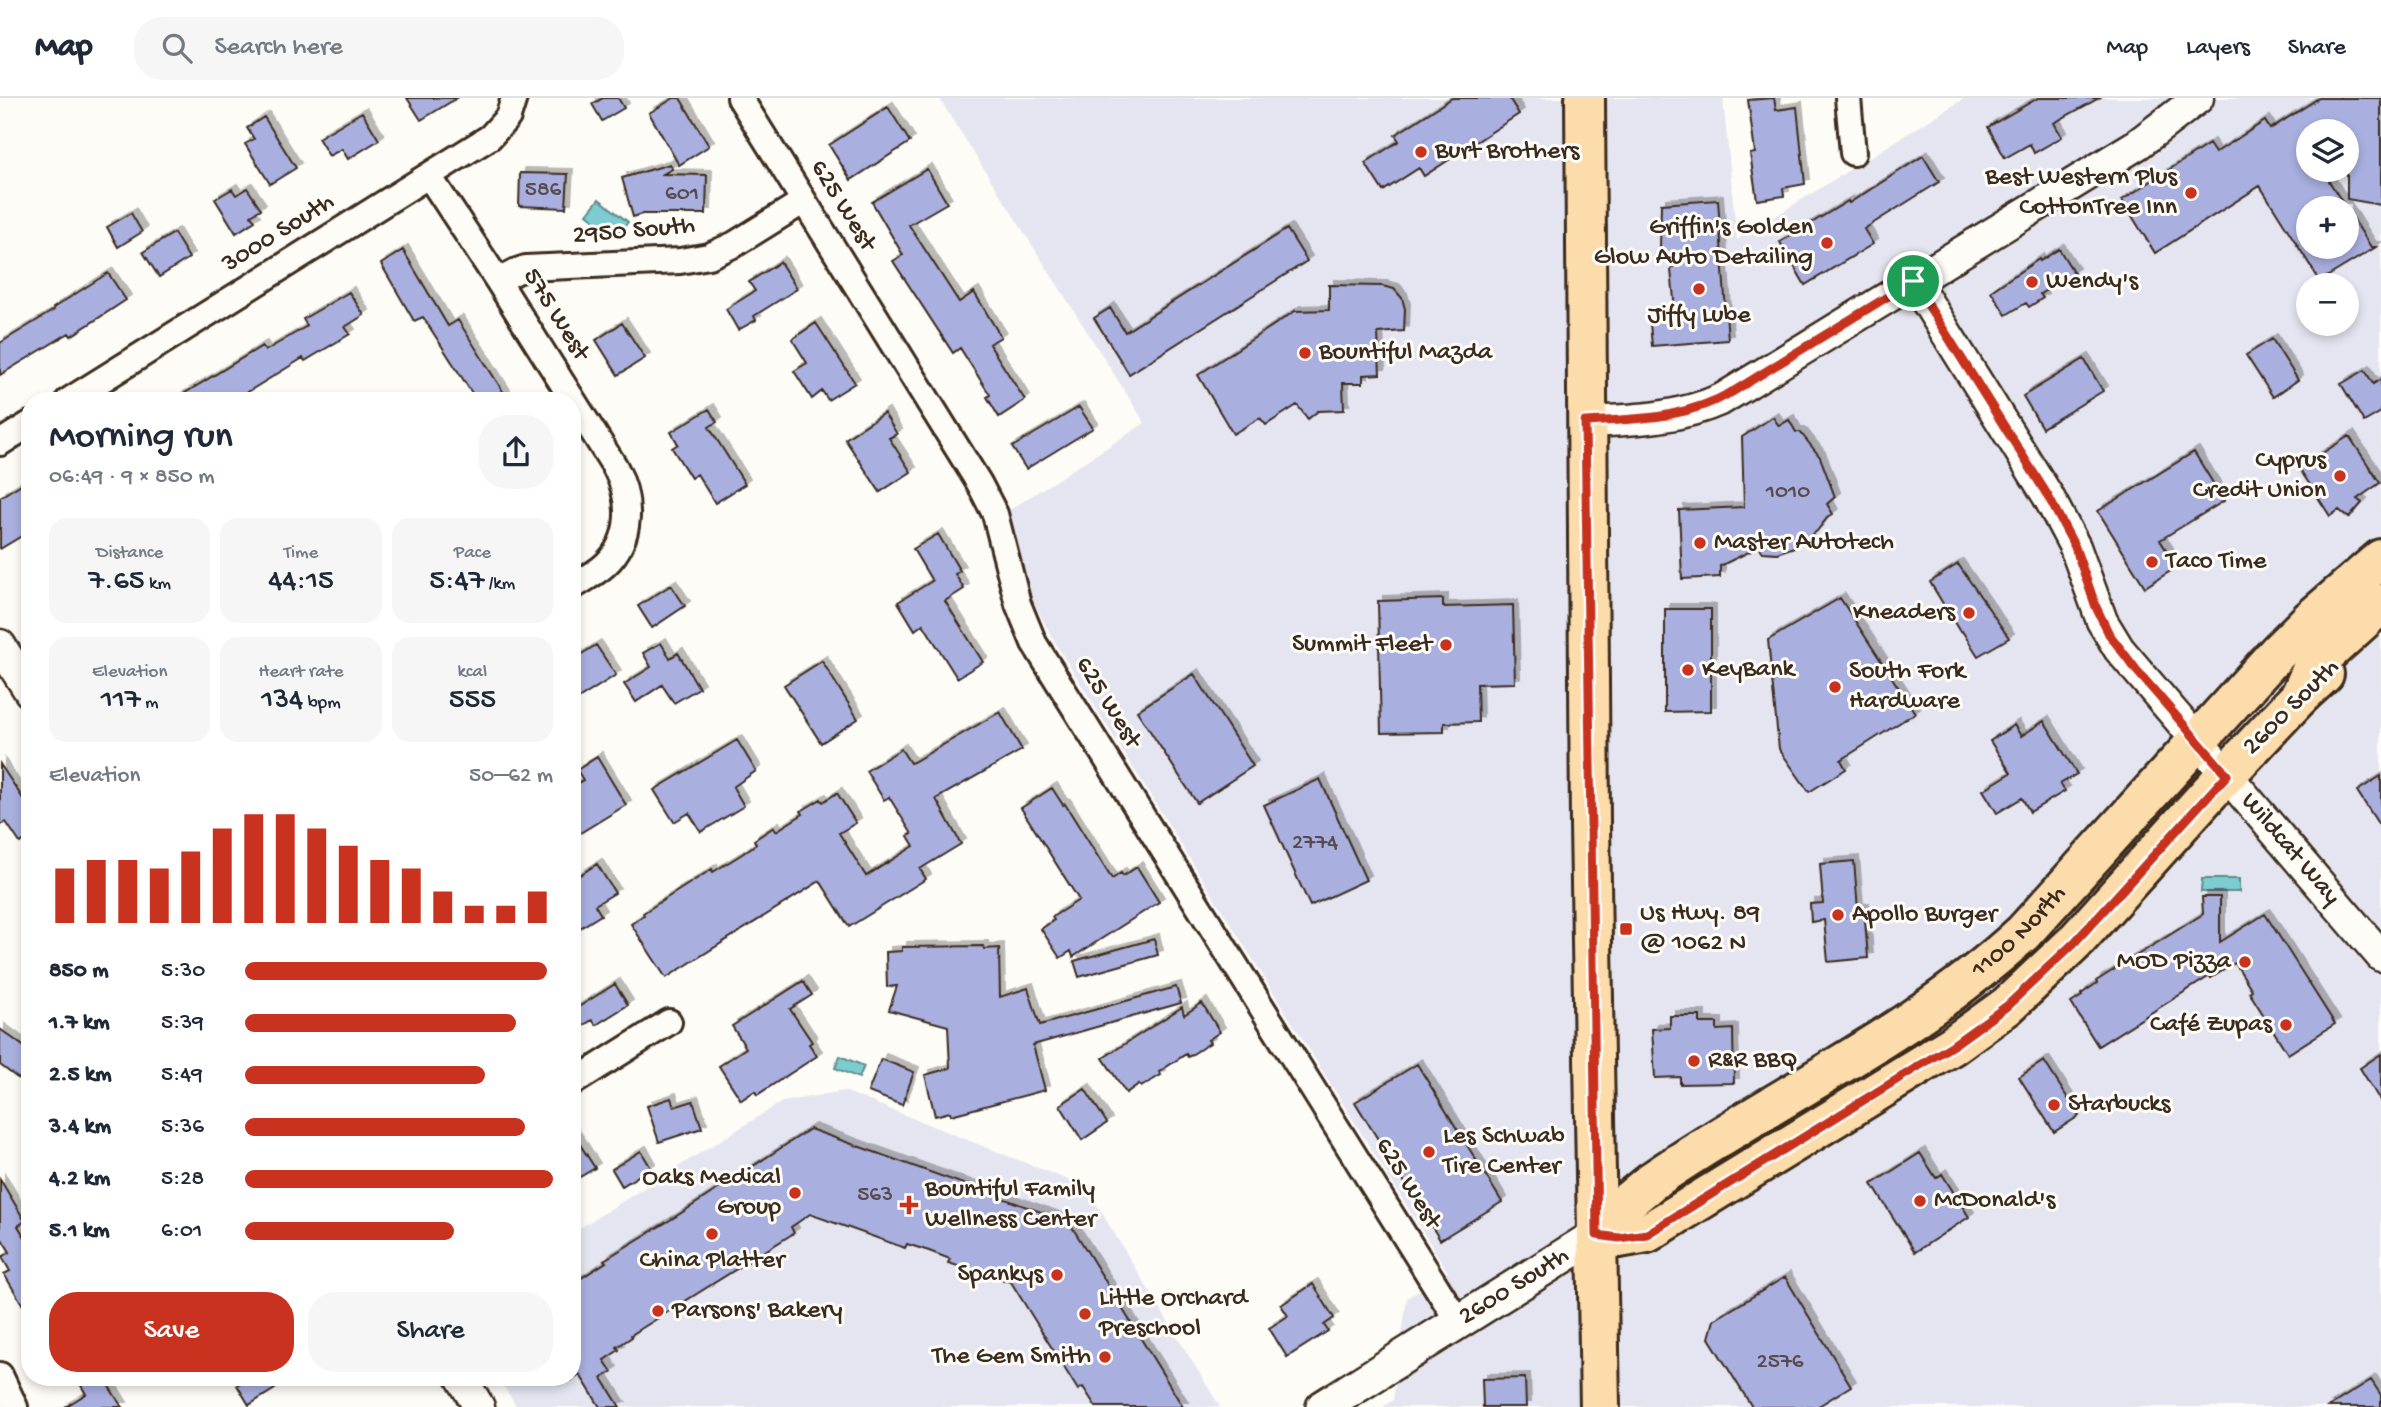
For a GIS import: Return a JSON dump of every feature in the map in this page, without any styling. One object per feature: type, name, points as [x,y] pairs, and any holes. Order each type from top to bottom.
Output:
[{"type":"main road","points":[[1584,98],[1585,422],[1600,1407]]},
{"type":"main road","name":"1100 North","points":[[1597,1235],[1622,1206],[1658,1177],[1919,1015],[1973,977],[2022,933],[2310,620],[2381,559]]},
{"type":"main road","points":[[2300,696],[2313,666],[2381,604]]},
{"type":"main road","name":"2600 South","points":[[1323,1407],[1597,1235],[1619,1238],[1647,1234],[1980,1026],[2037,980],[2300,696],[2381,626]]},
{"type":"street","name":"625 West","points":[[740,98],[988,499],[1000,528],[1018,604],[1034,643],[1459,1323]]},
{"type":"street","points":[[1848,98],[1853,153]]},
{"type":"street","points":[[1585,422],[1669,416],[1709,405],[2138,144],[2198,98]]},
{"type":"street","name":"3000 South","points":[[82,392],[490,137],[508,117],[513,102]]},
{"type":"street","name":"575 West","points":[[429,176],[568,392]]},
{"type":"street","name":"2950 South","points":[[498,281],[526,268],[680,261],[709,256],[735,244],[804,201]]},
{"type":"street","name":"Wildcat Way","points":[[1913,281],[2053,504],[2075,547],[2096,607],[2109,634],[2138,672],[2381,956]]},
{"type":"street","name":"575 West","points":[[581,413],[621,477],[628,508],[625,530],[618,548],[606,564],[581,581]]},
{"type":"street","points":[[0,443],[21,430]]},
{"type":"street","points":[[0,645],[21,678]]},
{"type":"street","points":[[581,1077],[669,1022]]},
{"type":"street","points":[[0,1375],[15,1407]]},
{"type":"street","points":[[466,1386],[479,1407]]},
{"type":"shaded area","points":[[939,98],[1723,98],[1737,240],[1965,98],[2381,98],[2381,1407],[1383,1407],[1393,1400],[1407,1298],[1448,1272],[1054,641],[1033,601],[1008,511],[1145,423]]},
{"type":"shaded area","points":[[844,1091],[1086,1187],[1220,1407],[517,1407],[504,1386],[581,1386],[581,1227],[782,1102]]},
{"type":"water","points":[[599,199],[628,222],[616,237],[587,214]]},
{"type":"water","points":[[2202,879],[2239,879],[2239,892],[2201,892]]},
{"type":"water","points":[[840,1056],[864,1066],[859,1078],[835,1068]]},
{"type":"building","points":[[407,98],[457,98],[421,120]]},
{"type":"building","points":[[603,98],[618,98],[624,108],[602,121],[592,104]]},
{"type":"building","points":[[674,98],[680,98],[709,146],[679,165],[649,113]]},
{"type":"building","name":"Burt Brothers","points":[[1452,98],[1509,98],[1519,114],[1424,176],[1419,168],[1383,191],[1365,163],[1399,141],[1395,135]]},
{"type":"building","points":[[1774,98],[1776,110],[1797,107],[1805,184],[1783,188],[1784,196],[1757,200],[1750,154],[1755,153],[1748,100]]},
{"type":"building","points":[[2038,98],[2099,98],[2054,123],[2062,137],[2034,153],[2030,144],[2005,158],[1988,127]]},
{"type":"building","name":"Best Western Plus CottonTree Inn","points":[[2319,98],[2381,98],[2381,205],[2359,201],[2359,196],[2347,196],[2347,182],[2359,182],[2359,119],[2296,119],[2296,182],[2330,182],[2338,196],[2296,196],[2296,243],[2260,186],[2155,253],[2122,200],[2209,144],[2215,153],[2265,121],[2270,129]]},
{"type":"building","points":[[888,107],[910,142],[851,180],[829,145]]},
{"type":"building","points":[[362,112],[379,140],[348,159],[342,149],[329,156],[318,138]]},
{"type":"building","points":[[264,117],[296,168],[270,184],[245,144],[254,139],[247,128]]},
{"type":"building","points":[[1923,156],[1939,182],[1864,229],[1873,244],[1805,285],[1780,242],[1848,201],[1849,203]]},
{"type":"building","points":[[670,164],[672,169],[663,174],[707,175],[706,214],[642,214],[633,217],[622,178]]},
{"type":"building","points":[[927,169],[947,203],[909,225],[959,302],[974,292],[1001,337],[989,344],[1025,400],[999,417],[987,397],[990,395],[960,348],[953,353],[893,261],[903,255],[872,202]]},
{"type":"building","points":[[520,173],[568,174],[566,208],[519,206]]},
{"type":"building","points":[[247,188],[261,209],[251,215],[255,221],[236,233],[215,199],[232,189],[236,195]]},
{"type":"building","name":"Jiffy Lube","points":[[1718,200],[1728,340],[1652,346],[1649,312],[1675,309],[1671,270],[1677,262],[1660,249],[1661,204]]},
{"type":"building","points":[[131,213],[142,232],[118,247],[107,227]]},
{"type":"building","name":"Best Western Plus CottonTree Inn","points":[[2359,228],[2371,247],[2376,247],[2359,257]]},
{"type":"building","points":[[1287,229],[1307,261],[1129,374],[1094,318],[1110,308],[1125,332]]},
{"type":"building","points":[[174,233],[189,258],[159,277],[143,252]]},
{"type":"building","name":"Wendy's","points":[[2059,249],[2074,273],[2040,294],[2043,298],[2029,307],[2026,303],[2006,315],[1991,291]]},
{"type":"building","points":[[403,250],[448,326],[458,320],[503,392],[471,392],[423,317],[414,321],[381,264]]},
{"type":"building","name":"Best Western Plus CottonTree Inn","points":[[2306,259],[2356,259],[2333,273],[2315,273]]},
{"type":"building","points":[[780,262],[797,289],[754,316],[756,320],[738,330],[726,309],[755,291],[749,282]]},
{"type":"building","points":[[108,273],[126,300],[71,336],[69,333],[0,375],[0,343]]},
{"type":"building","name":"Bountiful Mazda","points":[[1329,285],[1382,286],[1394,289],[1402,298],[1405,309],[1404,331],[1378,333],[1380,374],[1363,375],[1363,383],[1343,383],[1344,410],[1318,411],[1308,419],[1297,405],[1266,425],[1260,418],[1233,434],[1198,375],[1295,311],[1329,310]]},
{"type":"building","points":[[349,292],[364,315],[345,327],[350,334],[305,361],[303,358],[248,392],[187,392],[262,346],[265,351],[307,326],[303,319]]},
{"type":"building","points":[[622,323],[645,358],[618,375],[596,340]]},
{"type":"building","points":[[816,323],[855,383],[828,400],[822,391],[812,399],[794,371],[807,363],[792,339]]},
{"type":"building","points":[[2272,339],[2298,380],[2273,397],[2246,355]]},
{"type":"building","points":[[2084,359],[2103,391],[2042,428],[2023,396]]},
{"type":"building","points":[[2365,370],[2373,384],[2381,379],[2381,412],[2364,422],[2341,384]]},
{"type":"building","points":[[1079,407],[1093,428],[1026,469],[1012,447]]},
{"type":"building","points":[[709,409],[717,422],[709,427],[745,484],[715,503],[697,474],[691,478],[672,448],[678,444],[671,432]]},
{"type":"building","points":[[884,413],[897,434],[889,438],[911,472],[880,492],[845,439]]},
{"type":"building","points":[[1773,417],[1779,426],[1789,420],[1796,432],[1800,432],[1820,457],[1835,497],[1827,504],[1833,514],[1817,531],[1794,547],[1777,553],[1763,552],[1759,547],[1720,566],[1720,577],[1682,579],[1679,510],[1744,507],[1742,437]]},
{"type":"building","name":"Cyprus Credit Union","points":[[2349,436],[2380,483],[2357,499],[2362,503],[2349,518],[2339,510],[2330,516],[2299,468]]},
{"type":"building","points":[[2194,452],[2224,501],[2160,540],[2177,567],[2145,587],[2098,511]]},
{"type":"building","points":[[21,484],[21,536],[0,549],[0,497]]},
{"type":"building","points":[[938,534],[960,571],[955,574],[964,589],[945,601],[983,662],[957,678],[923,624],[915,630],[898,602],[932,581],[913,549]]},
{"type":"building","name":"Kneaders","points":[[1958,564],[2009,638],[1978,656],[1930,582]]},
{"type":"building","points":[[671,585],[685,606],[652,628],[638,606]]},
{"type":"building","name":"South Fork Hardware","points":[[1840,598],[1915,713],[1841,760],[1846,769],[1809,792],[1779,749],[1768,640]]},
{"type":"building","name":"Summit Fleet","points":[[1443,599],[1443,607],[1513,605],[1515,683],[1477,684],[1478,722],[1444,723],[1444,732],[1381,733],[1378,601]]},
{"type":"building","name":"KeyBank","points":[[1665,609],[1711,609],[1711,711],[1665,712]]},
{"type":"building","points":[[661,643],[670,658],[678,653],[699,688],[674,703],[662,685],[636,702],[624,684],[651,667],[643,653]]},
{"type":"building","points":[[596,645],[616,675],[581,697],[581,654]]},
{"type":"building","points":[[822,661],[858,719],[821,743],[784,685]]},
{"type":"building","points":[[1194,674],[1253,766],[1197,803],[1137,711]]},
{"type":"building","points":[[1000,712],[1022,750],[936,799],[961,844],[920,869],[926,879],[849,927],[820,881],[666,978],[631,924],[644,915],[643,913],[712,869],[713,872],[742,854],[756,844],[754,840],[774,827],[776,831],[803,814],[801,811],[837,793],[856,823],[839,833],[866,876],[914,846],[908,836],[912,834],[889,797],[884,800],[866,771],[901,749],[910,763],[913,762]]},
{"type":"building","points":[[2044,721],[2077,774],[2060,784],[2065,791],[2030,812],[2022,798],[1997,813],[1983,790],[2011,773],[1990,741],[2014,725],[2021,736]]},
{"type":"building","points":[[737,740],[756,771],[733,787],[744,806],[701,832],[689,813],[674,822],[654,790]]},
{"type":"building","points":[[597,757],[626,805],[581,832],[583,780],[581,767]]},
{"type":"building","points":[[0,764],[21,796],[21,842],[6,822],[0,825]]},
{"type":"building","points":[[2381,776],[2381,828],[2357,791]]},
{"type":"building","points":[[1320,779],[1366,880],[1310,906],[1264,805]]},
{"type":"building","points":[[1052,788],[1112,879],[1137,867],[1159,902],[1073,957],[1071,951],[1060,958],[1041,929],[1054,920],[1052,917],[1079,900],[1021,808]]},
{"type":"building","name":"Apollo Burger","points":[[1854,861],[1858,909],[1864,908],[1868,958],[1828,962],[1824,920],[1811,922],[1810,904],[1823,903],[1820,864]]},
{"type":"building","points":[[597,864],[615,893],[595,905],[601,915],[581,927],[581,874]]},
{"type":"building","points":[[2202,897],[2220,897],[2220,942],[2265,914],[2335,1024],[2288,1054],[2249,992],[2252,990],[2235,963],[2098,1046],[2071,1003],[2097,983],[2096,981],[2203,914]]},
{"type":"building","points":[[1154,939],[1158,955],[1079,977],[1074,961]]},
{"type":"building","points":[[983,946],[984,949],[999,948],[1000,997],[1028,988],[1040,1025],[1176,987],[1181,1003],[1033,1045],[1045,1090],[951,1115],[950,1112],[935,1116],[925,1075],[950,1068],[948,1026],[889,1010],[897,986],[887,987],[886,952],[902,951],[902,947]]},
{"type":"building","points":[[803,981],[812,995],[790,1009],[812,1042],[809,1044],[817,1056],[757,1095],[755,1091],[741,1100],[719,1066],[746,1048],[732,1026]]},
{"type":"building","points":[[615,984],[628,1005],[596,1025],[592,1020],[581,1027],[581,1005]]},
{"type":"building","points":[[1202,1003],[1220,1032],[1208,1040],[1210,1043],[1188,1057],[1186,1054],[1159,1072],[1161,1075],[1126,1093],[1103,1058],[1182,1007],[1184,1015]]},
{"type":"building","name":"R&R BBQ","points":[[1670,1016],[1700,1016],[1700,1023],[1717,1023],[1717,1030],[1733,1029],[1734,1083],[1680,1084],[1680,1077],[1655,1078],[1652,1029],[1670,1028]]},
{"type":"building","points":[[0,1029],[21,1044],[21,1076],[19,1079],[0,1065]]},
{"type":"building","points":[[2381,1054],[2381,1102],[2360,1068]]},
{"type":"building","points":[[881,1059],[914,1072],[902,1105],[868,1092]]},
{"type":"building","name":"Starbucks","points":[[2044,1061],[2079,1116],[2054,1132],[2019,1077]]},
{"type":"building","name":"Les Schwab Tire Center","points":[[1417,1064],[1502,1202],[1440,1240],[1355,1102]]},
{"type":"building","points":[[1085,1089],[1107,1123],[1082,1140],[1060,1105]]},
{"type":"building","points":[[671,1098],[674,1107],[693,1101],[702,1128],[659,1142],[647,1106]]},
{"type":"building","points":[[810,1129],[1069,1222],[1183,1407],[1096,1407],[1083,1387],[1078,1390],[1011,1282],[948,1263],[950,1259],[929,1251],[907,1244],[905,1248],[810,1214],[791,1227],[794,1233],[631,1335],[632,1337],[617,1347],[619,1350],[604,1360],[612,1372],[602,1378],[620,1407],[600,1407],[581,1377],[581,1278],[606,1262],[604,1260]]},
{"type":"building","points":[[581,1146],[595,1168],[581,1176]]},
{"type":"building","points":[[641,1151],[651,1168],[622,1186],[612,1169]]},
{"type":"building","name":"McDonald's","points":[[1920,1153],[1936,1178],[1942,1174],[1969,1217],[1915,1252],[1872,1184]]},
{"type":"building","points":[[0,1179],[21,1214],[21,1224],[18,1226],[21,1231],[21,1302],[4,1274],[10,1271],[2,1257],[10,1252],[0,1236]]},
{"type":"building","points":[[1785,1277],[1851,1386],[1817,1407],[1752,1407],[1709,1338],[1714,1320]]},
{"type":"building","points":[[1313,1284],[1334,1318],[1324,1325],[1328,1331],[1287,1357],[1269,1328],[1288,1316],[1281,1305]]},
{"type":"building","points":[[1525,1378],[1526,1407],[1483,1407],[1482,1379]]},
{"type":"building","points":[[2371,1380],[2381,1395],[2381,1407],[2328,1407]]},
{"type":"building","points":[[81,1386],[109,1386],[122,1407],[65,1407],[86,1394]]},
{"type":"building","points":[[238,1386],[273,1386],[275,1389],[249,1405]]},
{"type":"place","name":"Burt Brothers","points":[[1421,152]]},
{"type":"place","name":"Best Western Plus CottonTree Inn","points":[[2191,193]]},
{"type":"place","name":"Griffin's Golden Glow Auto Detailing","points":[[1827,243]]},
{"type":"place","name":"Wendy's","points":[[2032,282]]},
{"type":"place","name":"Jiffy Lube","points":[[1699,289]]},
{"type":"place","name":"Bountiful Mazda","points":[[1305,353]]},
{"type":"place","name":"Cyprus Credit Union","points":[[2340,476]]},
{"type":"place","name":"Master Autotech","points":[[1700,543]]},
{"type":"place","name":"Taco Time","points":[[2152,562]]},
{"type":"place","name":"Kneaders","points":[[1969,613]]},
{"type":"place","name":"Summit Fleet","points":[[1446,645]]},
{"type":"place","name":"KeyBank","points":[[1688,670]]},
{"type":"place","name":"South Fork Hardware","points":[[1835,687]]},
{"type":"place","name":"Apollo Burger","points":[[1838,915]]},
{"type":"place","name":"Us Hwy. 89 @ 1062 N","points":[[1626,929]]},
{"type":"place","name":"MOD Pizza","points":[[2245,962]]},
{"type":"place","name":"Café Zupas","points":[[2286,1025]]},
{"type":"place","name":"R&R BBQ","points":[[1694,1061]]},
{"type":"place","name":"Starbucks","points":[[2054,1105]]},
{"type":"place","name":"Les Schwab Tire Center","points":[[1429,1152]]},
{"type":"place","name":"Oaks Medical Group","points":[[795,1193]]},
{"type":"place","name":"McDonald's","points":[[1920,1201]]},
{"type":"place","name":"Bountiful Family Wellness Center","points":[[909,1205]]},
{"type":"place","name":"China Platter","points":[[712,1234]]},
{"type":"place","name":"Spankys","points":[[1057,1275]]},
{"type":"place","name":"Parsons' Bakery","points":[[658,1311]]},
{"type":"place","name":"Little Orchard Preschool","points":[[1085,1314]]},
{"type":"place","name":"The Gem Smith","points":[[1105,1357]]},
{"type":"route","points":[[1913,281],[2048,496],[2075,547],[2096,607],[2109,634],[2138,672],[2227,775],[2074,943],[2037,980],[1980,1026],[1647,1234],[1631,1238],[1597,1235],[1585,422],[1669,416],[1709,405],[1913,281]]}]
